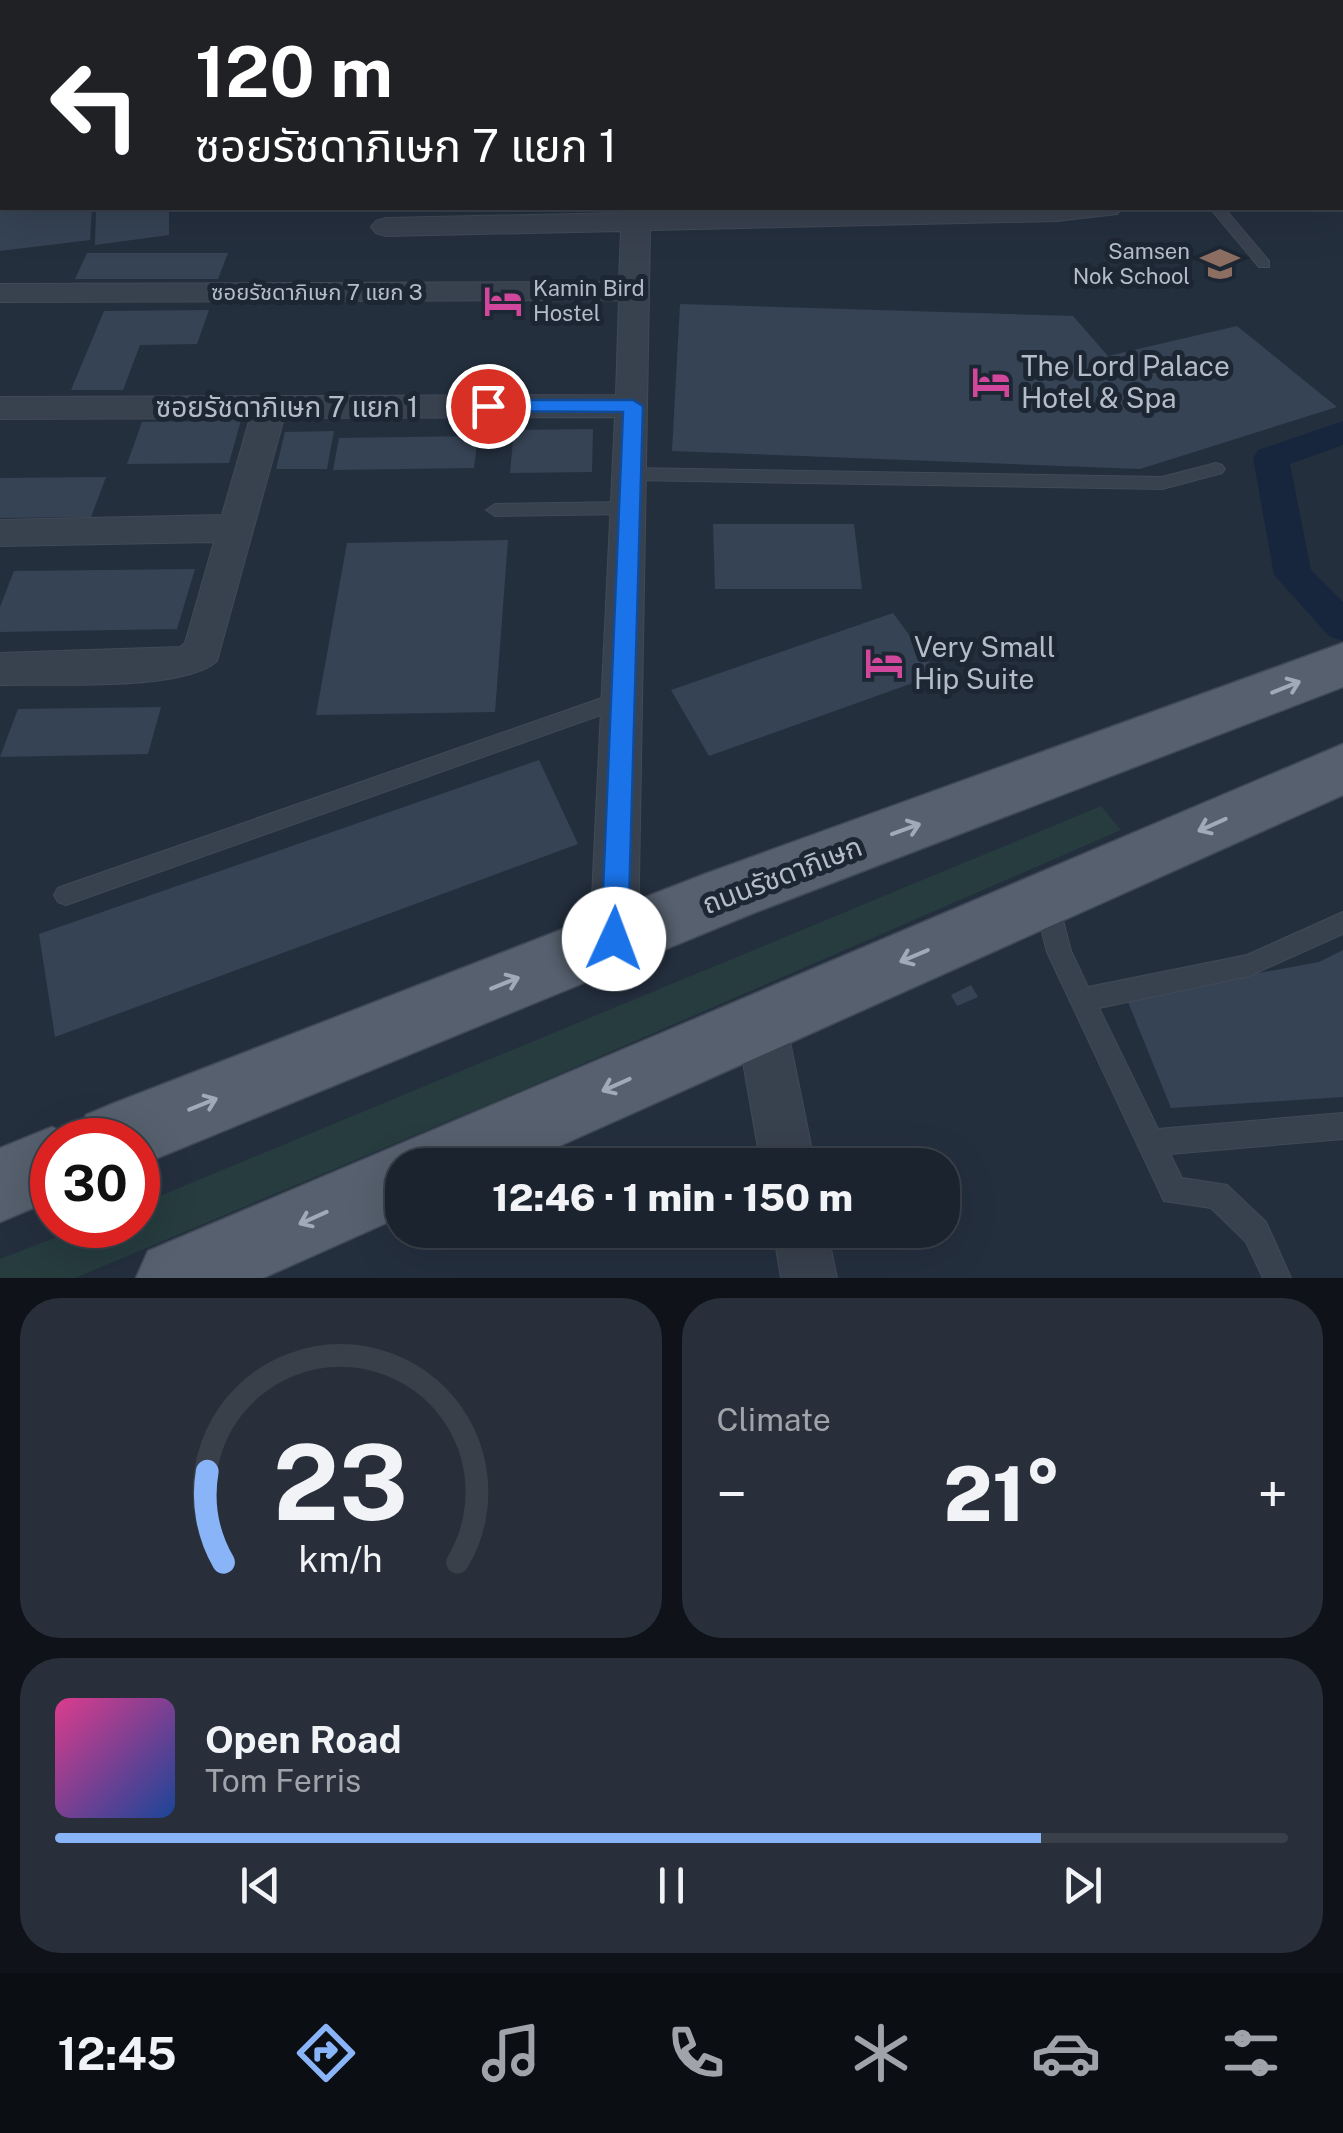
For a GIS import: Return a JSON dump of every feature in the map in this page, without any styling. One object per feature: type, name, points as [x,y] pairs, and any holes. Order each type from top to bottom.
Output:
[{"type":"main road","name":"ถนนรัชดาภิเษก","points":[[160,1121],[614,939],[1343,664]]},
{"type":"main road","points":[[472,1148],[1322,777]]},
{"type":"main road","points":[[0,1185],[30,1173]]},
{"type":"main road","points":[[175,1278],[385,1185]]},
{"type":"street","points":[[1230,0],[1261,0]]},
{"type":"street","points":[[386,227],[636,215],[1082,210]]},
{"type":"street","points":[[614,939],[636,215]]},
{"type":"street","name":"ซอยรัชดาภิเษก 7 แยก 3","points":[[0,292],[635,291]]},
{"type":"street","name":"ซอยรัชดาภิเษก 7 แยก 1","points":[[0,408],[633,406]]},
{"type":"street","points":[[0,670],[168,665],[192,660],[203,650],[270,407]]},
{"type":"street","points":[[0,532],[236,528]]},
{"type":"street","points":[[761,1022],[785,1148]]},
{"type":"street","points":[[803,1248],[809,1278]]},
{"type":"lane","points":[[1219,210],[1264,264]]},
{"type":"lane","points":[[495,510],[630,491],[1162,484],[1216,468]]},
{"type":"lane","points":[[66,896],[622,700]]},
{"type":"lane","points":[[1045,899],[1060,952],[1174,1191],[1217,1195],[1256,1232],[1277,1278]]},
{"type":"lane","points":[[1082,1000],[1249,966],[1343,923]]},
{"type":"lane","points":[[1151,1143],[1343,1126]]},
{"type":"green space","points":[[1101,806],[1121,830],[525,1089],[160,1242],[160,1196]]},
{"type":"green space","points":[[30,1247],[146,1248],[75,1278],[0,1278],[0,1259]]},
{"type":"building","points":[[0,210],[92,210],[90,240],[0,251]]},
{"type":"building","points":[[96,210],[169,210],[169,235],[95,245]]},
{"type":"building","points":[[87,253],[228,253],[218,279],[75,279]]},
{"type":"building","name":"The Lord Palace Hotel & Spa","points":[[680,304],[1073,316],[1108,356],[1237,326],[1337,407],[1140,469],[672,451]]},
{"type":"building","points":[[209,310],[197,344],[140,345],[123,390],[71,390],[104,311]]},
{"type":"building","points":[[241,420],[229,463],[127,464],[142,422]]},
{"type":"building","points":[[593,429],[592,472],[510,473],[514,430]]},
{"type":"building","points":[[334,431],[327,469],[276,469],[285,432]]},
{"type":"building","points":[[478,436],[474,468],[333,470],[339,438]]},
{"type":"building","points":[[106,477],[91,517],[0,518],[0,478]]},
{"type":"building","points":[[713,524],[854,524],[862,589],[715,589]]},
{"type":"building","points":[[508,540],[495,712],[316,715],[347,543]]},
{"type":"building","points":[[195,569],[177,629],[0,632],[0,607],[14,571]]},
{"type":"building","points":[[893,613],[938,674],[709,756],[671,690]]},
{"type":"building","points":[[161,707],[148,754],[0,757],[18,709]]},
{"type":"building","points":[[539,760],[578,844],[55,1037],[39,934]]},
{"type":"building","points":[[1343,950],[1343,1097],[1171,1108],[1126,997],[1319,962]]},
{"type":"building","points":[[971,985],[978,997],[957,1006],[951,995]]},
{"type":"waterway","points":[[1343,432],[1271,458],[1293,575],[1343,626]]},
{"type":"place","name":"Samsen Nok School","points":[[1220,264]]},
{"type":"place","name":"Kamin Bird Hostel","points":[[503,301]]},
{"type":"place","name":"The Lord Palace Hotel & Spa","points":[[991,382]]},
{"type":"place","name":"Very Small Hip Suite","points":[[884,663]]},
{"type":"route","points":[[488,406],[633,406],[614,939]]}]
